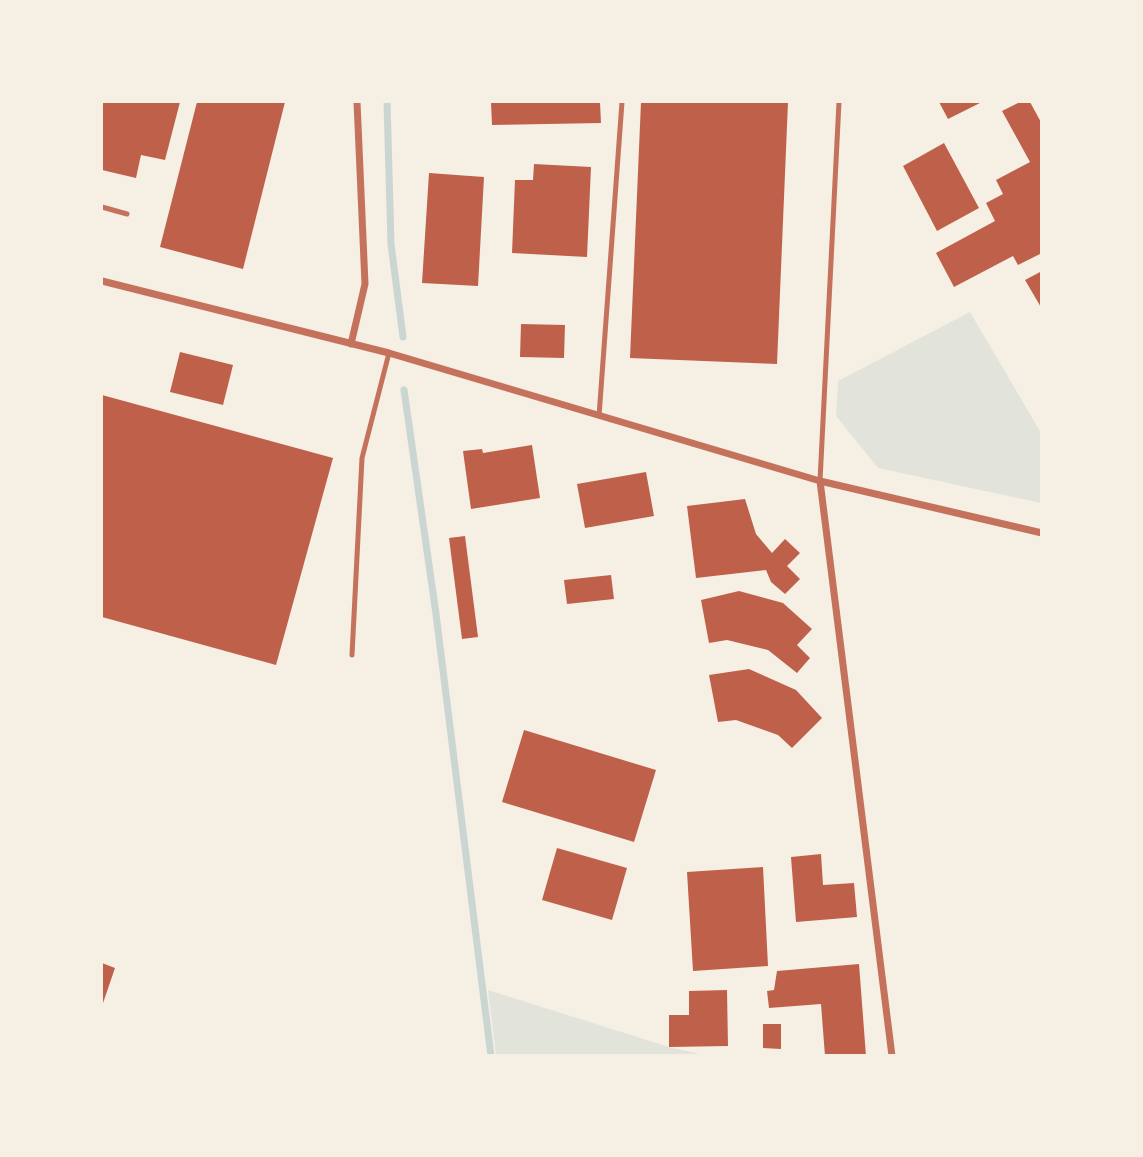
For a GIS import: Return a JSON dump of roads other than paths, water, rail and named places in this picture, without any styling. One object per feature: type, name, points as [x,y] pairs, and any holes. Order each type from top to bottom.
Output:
[{"type":"street","points":[[351,344],[365,284],[357,102]]},
{"type":"street","points":[[102,281],[389,354],[820,481],[1041,533]]},
{"type":"street","points":[[820,481],[892,1055]]},
{"type":"lane","points":[[598,416],[622,102]]},
{"type":"lane","points":[[820,481],[839,102]]},
{"type":"lane","points":[[102,207],[127,214]]},
{"type":"lane","points":[[352,655],[362,458],[389,354]]},
{"type":"waterway","points":[[387,102],[391,244],[403,337]]},
{"type":"waterway","points":[[404,390],[436,614],[491,1056]]}]
